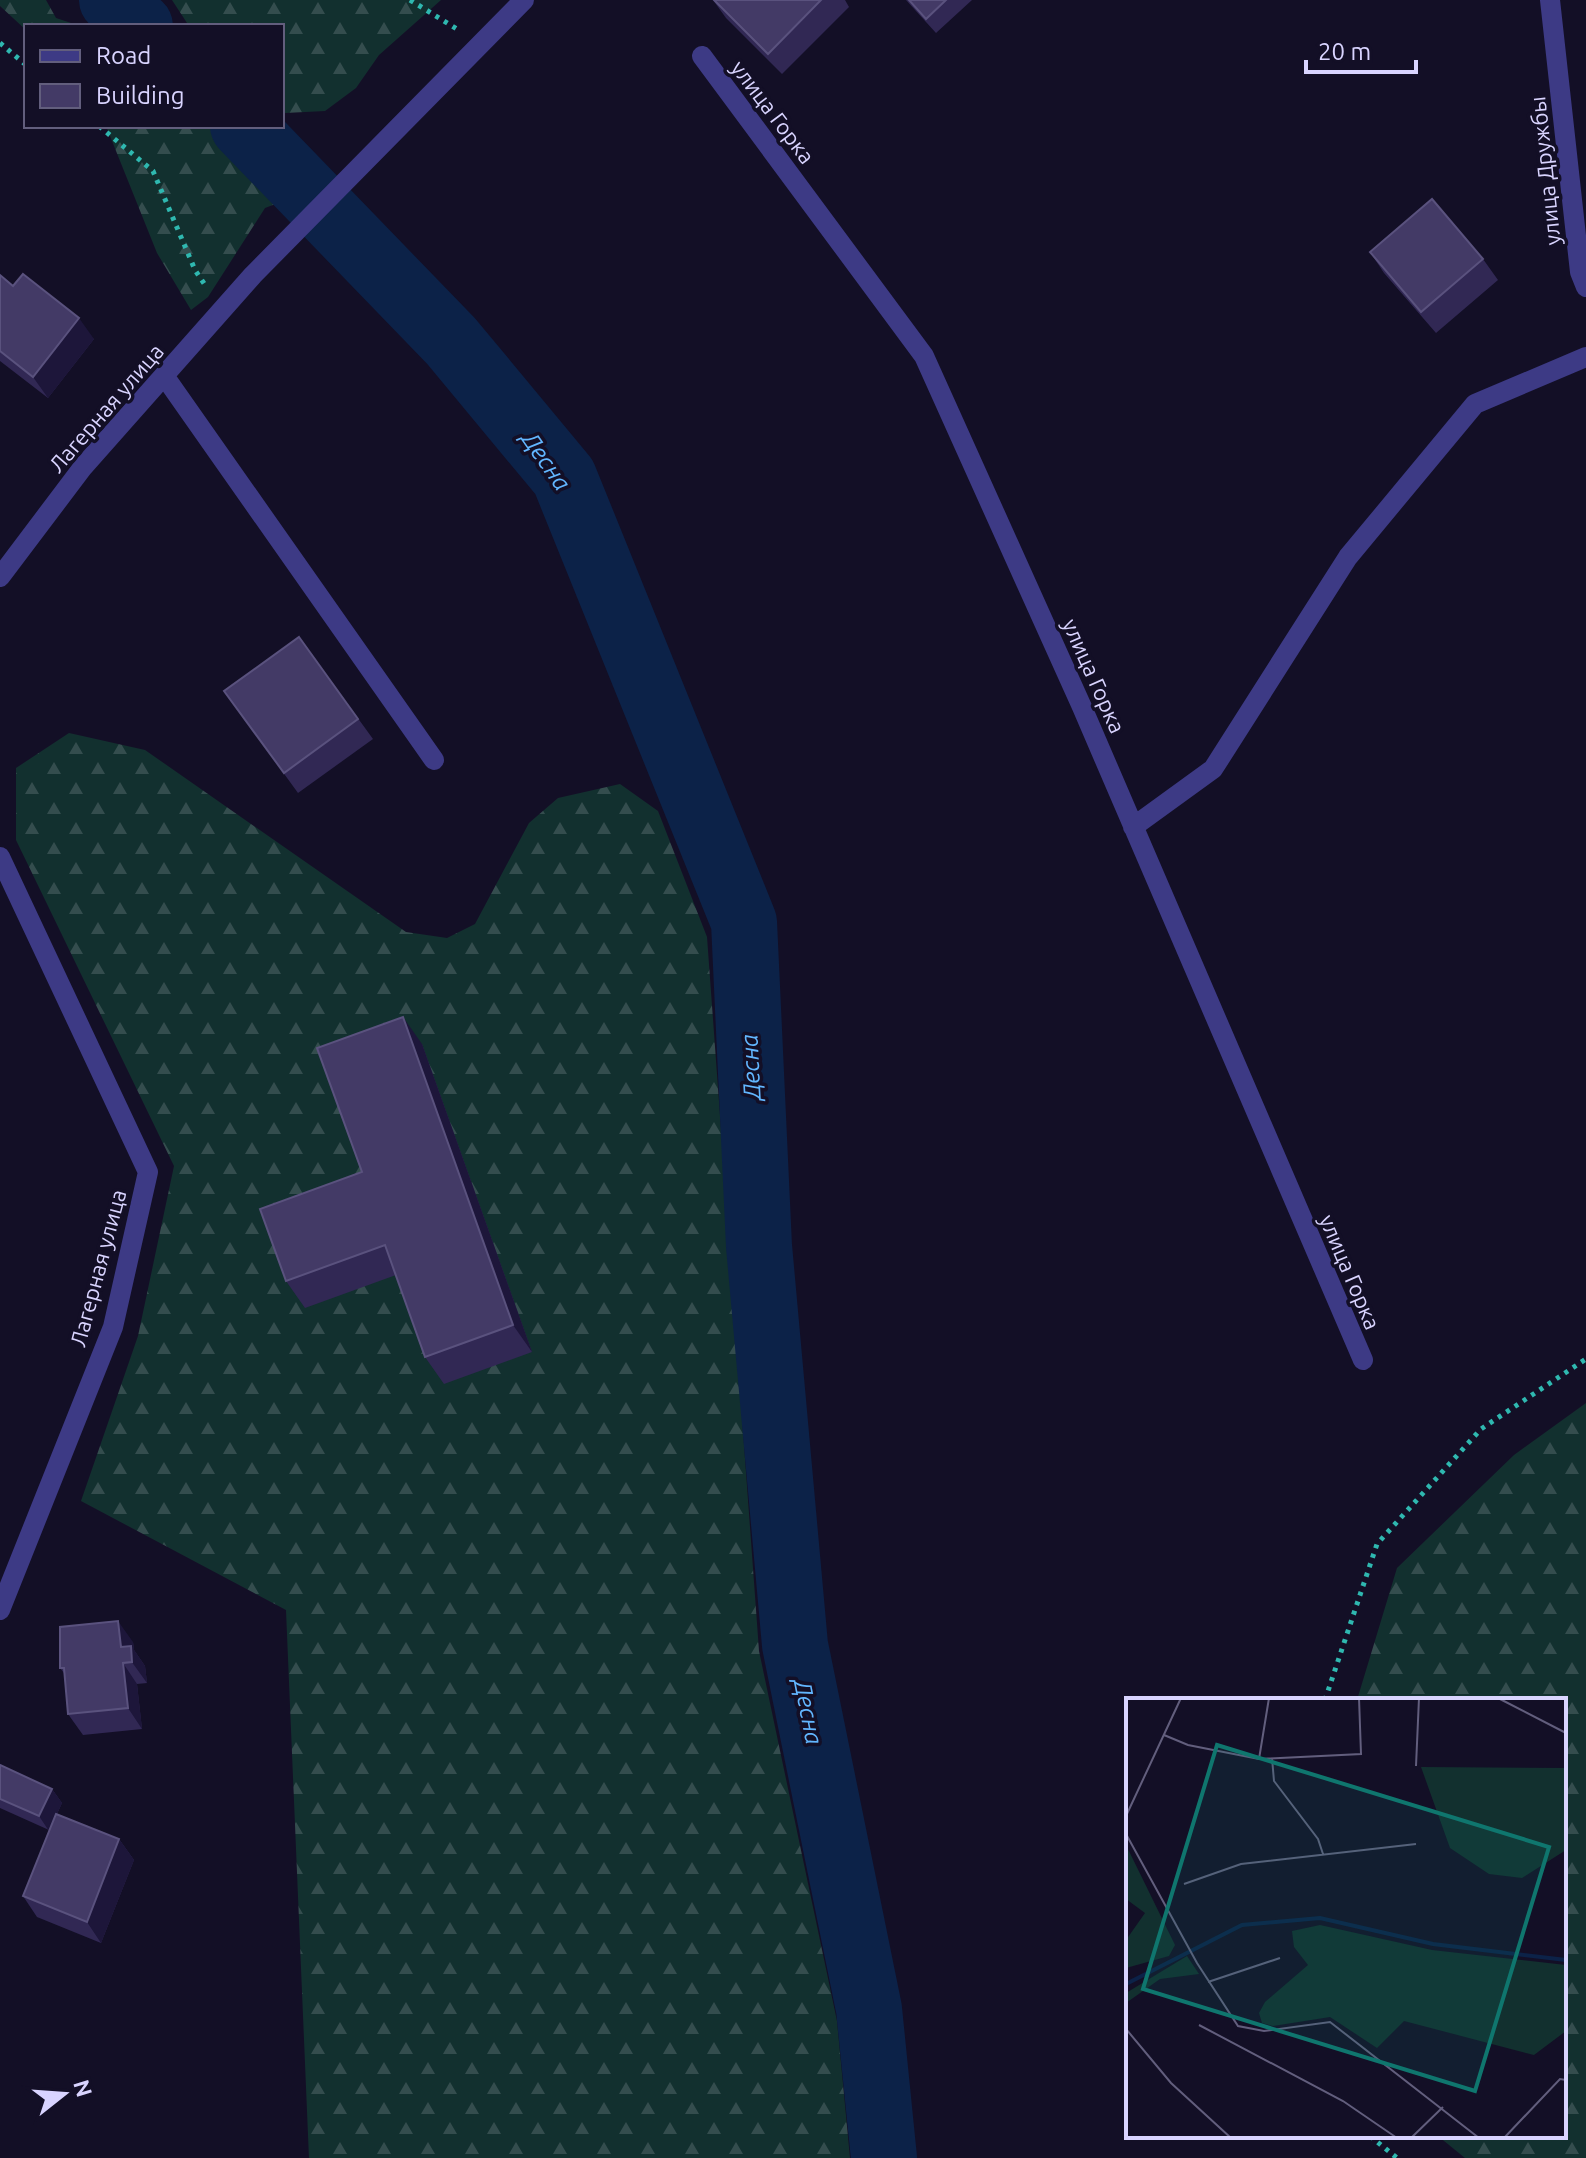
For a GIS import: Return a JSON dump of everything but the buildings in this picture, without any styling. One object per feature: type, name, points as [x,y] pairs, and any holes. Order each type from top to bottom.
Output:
[{"type":"street","points":[[479,42],[524,0]]},
{"type":"street","name":"улица Дружбы","points":[[1550,0],[1584,277]]},
{"type":"street","name":"Лагерная улица","points":[[0,577],[83,467],[223,313],[253,275],[479,42]]},
{"type":"street","name":"улица Горка","points":[[702,56],[924,356],[1133,827],[1363,1360]]},
{"type":"street","points":[[1133,827],[1213,769],[1348,557],[1475,404],[1586,357]]},
{"type":"street","points":[[165,377],[434,760]]},
{"type":"street","name":"Лагерная улица","points":[[0,857],[148,1172],[113,1327],[0,1610]]},
{"type":"path","points":[[410,0],[479,42]]},
{"type":"path","points":[[0,43],[24,63]]},
{"type":"path","points":[[101,128],[153,171],[195,270],[223,313]]},
{"type":"path","points":[[1326,1698],[1377,1544],[1481,1429],[1586,1359]]},
{"type":"path","points":[[1372,2138],[1397,2158]]},
{"type":"green space","points":[[0,0],[46,0],[56,18],[74,24],[24,24],[24,28],[0,6]]},
{"type":"green space","points":[[172,0],[441,0],[379,55],[356,88],[325,111],[285,113],[284,24],[188,24]]},
{"type":"green space","points":[[107,128],[212,128],[247,173],[278,203],[265,208],[208,297],[191,310],[157,253]]},
{"type":"green space","points":[[69,733],[145,750],[406,932],[447,938],[475,924],[529,823],[558,798],[620,784],[658,811],[707,937],[759,1651],[837,2021],[850,2158],[309,2158],[286,1610],[81,1501],[138,1336],[174,1166],[16,840],[16,768]]},
{"type":"green space","points":[[1586,1403],[1586,2158],[1465,2158],[1440,2138],[1566,2138],[1566,1698],[1358,1698],[1397,1568],[1514,1455]]},
{"type":"waterway","name":"Десна","points":[[112,0],[138,24]]},
{"type":"waterway","name":"Десна","points":[[245,128],[451,341],[564,477],[744,922],[759,1246],[795,1645],[869,2009],[884,2158]]}]
